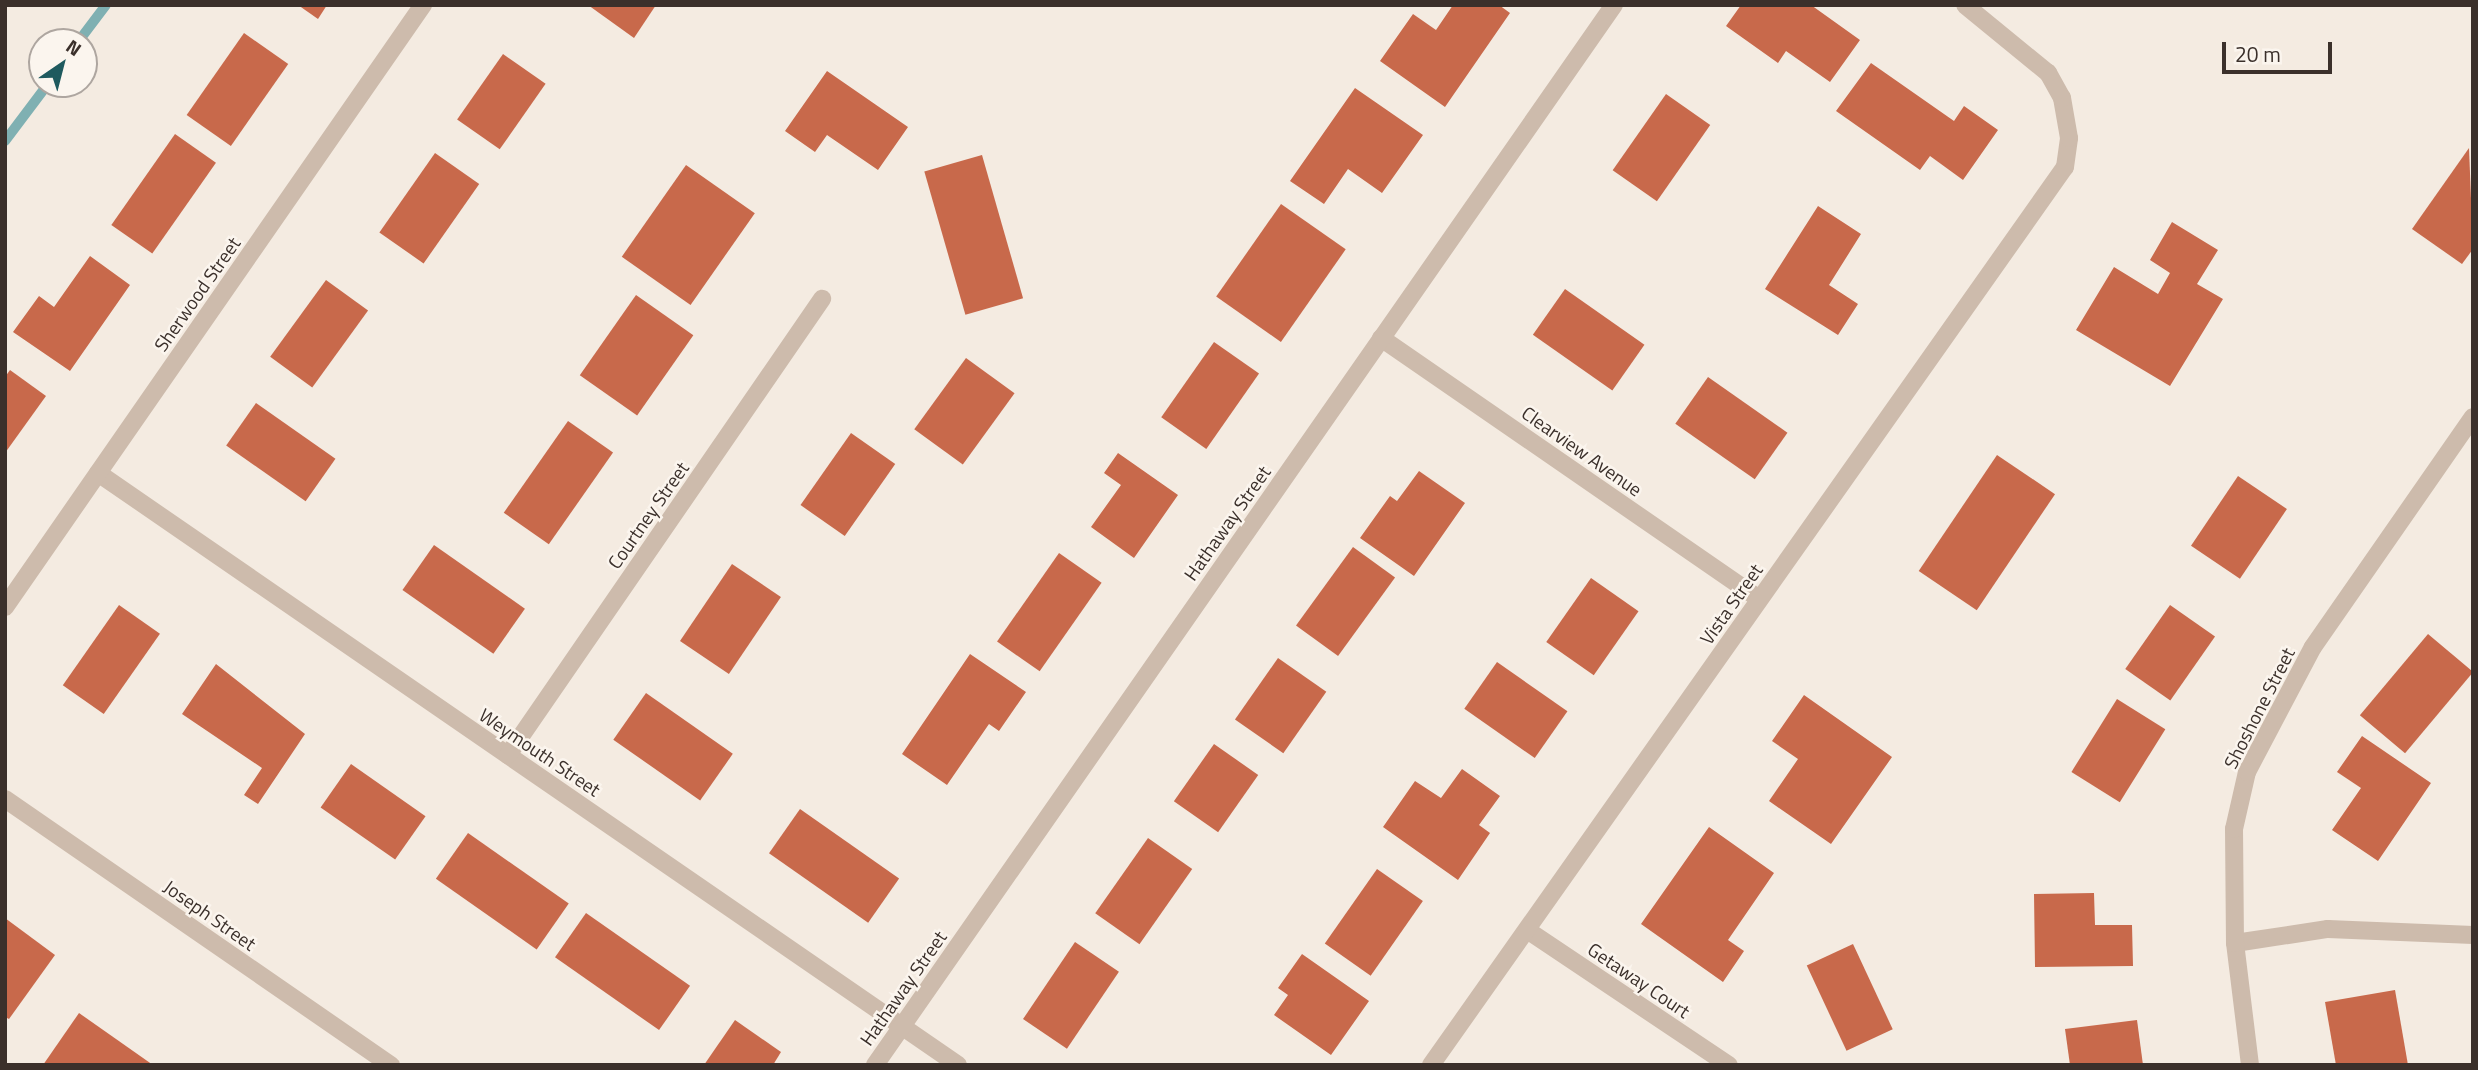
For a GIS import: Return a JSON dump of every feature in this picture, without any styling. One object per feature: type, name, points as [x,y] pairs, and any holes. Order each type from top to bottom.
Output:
[{"type":"street","name":"Sherwood Street","points":[[5,607],[423,5]]},
{"type":"street","name":"Hathaway Street","points":[[875,1065],[1614,5]]},
{"type":"street","name":"Vista Street","points":[[1431,1065],[2065,167],[2069,138],[2062,98],[2048,73],[1965,5]]},
{"type":"street","name":"Courtney Street","points":[[508,755],[822,299]]},
{"type":"street","name":"Clearview Avenue","points":[[1381,338],[1759,599]]},
{"type":"street","name":"Shoshone Street","points":[[2250,1065],[2235,943],[2234,829],[2247,772],[2313,647],[2473,417]]},
{"type":"street","name":"Weymouth Street","points":[[98,473],[958,1065]]},
{"type":"street","name":"Joseph Street","points":[[5,799],[391,1065]]},
{"type":"street","points":[[2235,943],[2328,929],[2473,935]]},
{"type":"street","name":"Getaway Court","points":[[1527,930],[1729,1065]]},
{"type":"building","points":[[298,5],[327,5],[318,19]]},
{"type":"building","points":[[588,5],[656,5],[634,38]]},
{"type":"building","points":[[1453,5],[1499,5],[1510,13],[1445,107],[1380,61],[1413,14],[1436,30]]},
{"type":"building","points":[[1741,5],[1811,5],[1860,40],[1830,82],[1786,51],[1778,63],[1726,26]]},
{"type":"building","points":[[244,33],[288,64],[231,146],[187,115]]},
{"type":"building","points":[[503,54],[546,84],[500,149],[457,120]]},
{"type":"building","points":[[1871,63],[1954,121],[1964,106],[1998,130],[1963,180],[1930,156],[1920,170],[1836,111]]},
{"type":"building","points":[[827,71],[908,127],[878,170],[827,135],[815,152],[785,131]]},
{"type":"building","points":[[1355,88],[1423,135],[1382,193],[1348,169],[1324,204],[1290,181]]},
{"type":"building","points":[[1666,94],[1710,125],[1657,201],[1613,170]]},
{"type":"building","points":[[175,134],[216,163],[152,254],[111,225]]},
{"type":"building","points":[[2469,148],[2473,249],[2462,264],[2412,229]]},
{"type":"building","points":[[435,153],[479,184],[424,263],[379,232]]},
{"type":"building","points":[[982,155],[1023,298],[965,315],[924,172]]},
{"type":"building","points":[[686,165],[755,213],[691,305],[622,257]]},
{"type":"building","points":[[1281,204],[1346,249],[1281,342],[1216,297]]},
{"type":"building","points":[[1818,206],[1861,234],[1829,285],[1858,304],[1838,335],[1765,289]]},
{"type":"building","points":[[2172,222],[2218,250],[2197,284],[2223,299],[2170,386],[2076,330],[2114,267],[2158,294],[2170,273],[2150,260]]},
{"type":"building","points":[[90,256],[130,285],[70,371],[13,332],[39,296],[54,307]]},
{"type":"building","points":[[326,280],[368,311],[312,387],[270,357]]},
{"type":"building","points":[[1565,289],[1644,345],[1612,391],[1533,335]]},
{"type":"building","points":[[636,295],[693,335],[637,415],[580,375]]},
{"type":"building","points":[[1214,342],[1259,374],[1206,449],[1161,417]]},
{"type":"building","points":[[966,358],[1015,393],[963,464],[914,429]]},
{"type":"building","points":[[10,370],[46,396],[5,453],[5,377]]},
{"type":"building","points":[[1708,377],[1787,433],[1755,479],[1675,424]]},
{"type":"building","points":[[256,403],[335,459],[306,501],[226,446]]},
{"type":"building","points":[[568,421],[613,453],[549,544],[504,513]]},
{"type":"building","points":[[851,433],[895,464],[845,536],[801,505]]},
{"type":"building","points":[[1118,453],[1178,495],[1134,558],[1091,527],[1121,485],[1104,473]]},
{"type":"building","points":[[1997,455],[2055,494],[1977,610],[1919,571]]},
{"type":"building","points":[[1419,471],[1465,503],[1414,576],[1360,538],[1390,496],[1397,501]]},
{"type":"building","points":[[2238,476],[2287,509],[2240,579],[2191,546]]},
{"type":"building","points":[[434,545],[525,609],[493,654],[402,590]]},
{"type":"building","points":[[1353,547],[1395,578],[1338,656],[1296,625]]},
{"type":"building","points":[[1059,553],[1102,583],[1040,671],[997,641]]},
{"type":"building","points":[[732,564],[781,597],[729,674],[680,641]]},
{"type":"building","points":[[1591,578],[1639,611],[1594,675],[1546,642]]},
{"type":"building","points":[[119,605],[160,634],[104,714],[63,685]]},
{"type":"building","points":[[2170,605],[2215,637],[2170,700],[2125,669]]},
{"type":"building","points":[[2428,634],[2473,672],[2405,753],[2360,715]]},
{"type":"building","points":[[970,654],[1026,692],[999,731],[989,724],[947,785],[902,754]]},
{"type":"building","points":[[1278,658],[1326,692],[1283,753],[1235,719]]},
{"type":"building","points":[[1497,662],[1567,711],[1535,758],[1464,709]]},
{"type":"building","points":[[216,664],[305,734],[258,804],[244,795],[262,768],[182,714]]},
{"type":"building","points":[[646,693],[733,754],[700,800],[613,740]]},
{"type":"building","points":[[1804,695],[1892,757],[1831,844],[1769,801],[1798,759],[1772,741]]},
{"type":"building","points":[[2117,699],[2165,729],[2120,802],[2071,772]]},
{"type":"building","points":[[2362,736],[2431,783],[2378,861],[2332,830],[2361,788],[2337,772]]},
{"type":"building","points":[[1214,744],[1258,775],[1218,832],[1174,801]]},
{"type":"building","points":[[351,764],[426,816],[395,860],[321,807]]},
{"type":"building","points":[[1462,769],[1500,796],[1479,825],[1490,833],[1458,880],[1383,827],[1415,781],[1441,798]]},
{"type":"building","points":[[800,809],[899,878],[868,923],[769,853]]},
{"type":"building","points":[[1709,827],[1774,873],[1728,940],[1744,951],[1723,982],[1641,924]]},
{"type":"building","points":[[468,833],[569,904],[537,949],[436,879]]},
{"type":"building","points":[[1148,838],[1192,869],[1139,944],[1095,913]]},
{"type":"building","points":[[1377,869],[1423,901],[1371,976],[1325,944]]},
{"type":"building","points":[[2094,893],[2095,925],[2132,925],[2133,966],[2035,967],[2034,894]]},
{"type":"building","points":[[586,913],[690,986],[659,1030],[555,957]]},
{"type":"building","points":[[5,918],[55,955],[9,1019],[5,1017]]},
{"type":"building","points":[[1075,942],[1119,972],[1067,1049],[1023,1019]]},
{"type":"building","points":[[1853,944],[1893,1029],[1847,1051],[1807,966]]},
{"type":"building","points":[[1302,954],[1369,1001],[1331,1055],[1274,1015],[1288,995],[1278,988]]},
{"type":"building","points":[[2395,990],[2408,1065],[2336,1065],[2325,1002]]},
{"type":"building","points":[[79,1013],[153,1065],[43,1065]]},
{"type":"building","points":[[735,1020],[781,1052],[773,1065],[704,1065]]},
{"type":"building","points":[[2137,1020],[2143,1065],[2070,1065],[2065,1029]]},
{"type":"waterway","points":[[89,28],[106,5]]},
{"type":"waterway","points":[[5,141],[37,98]]}]
